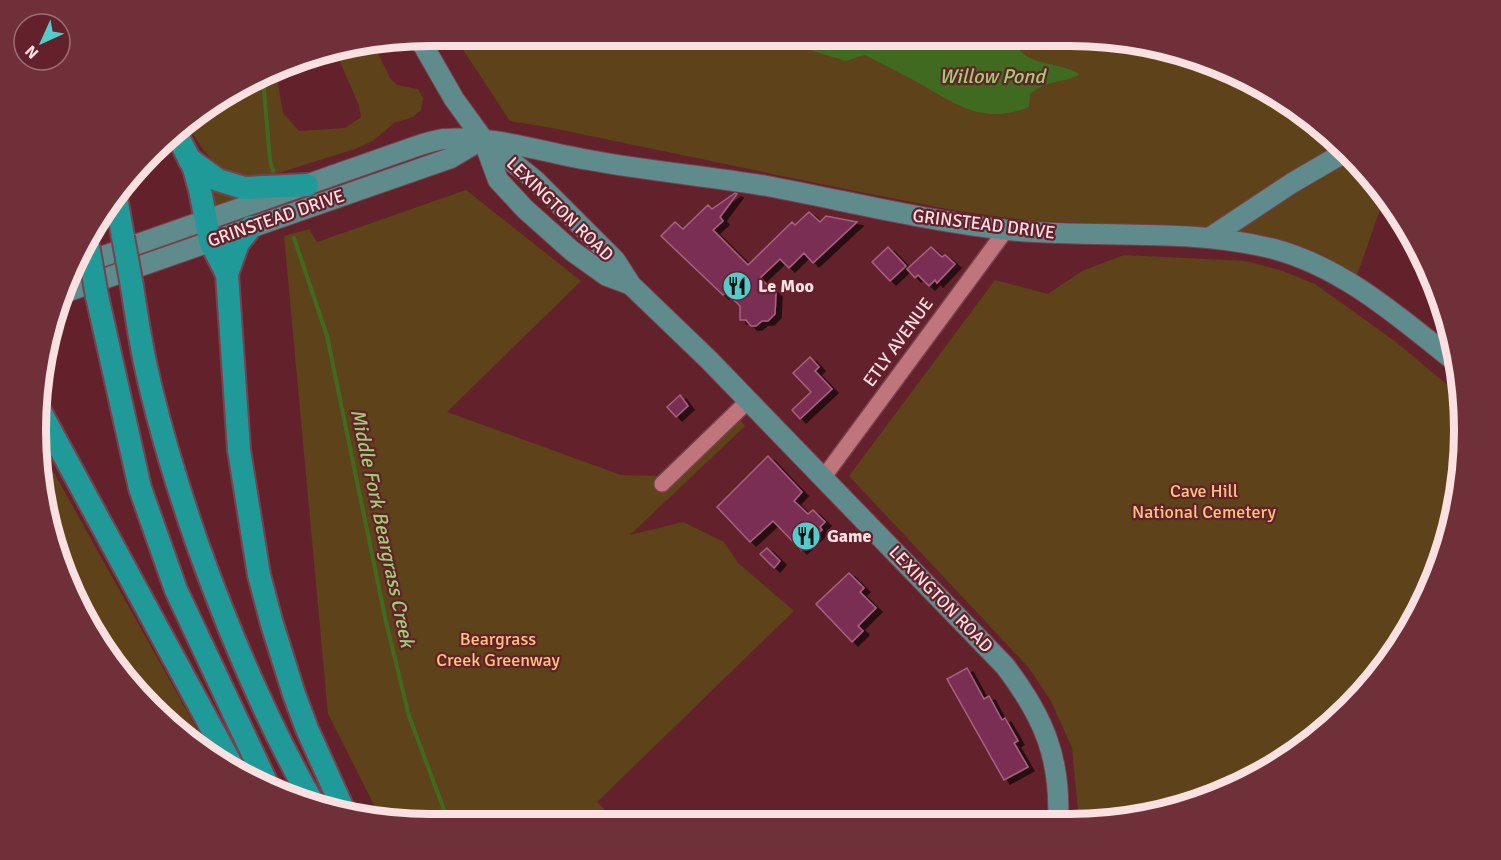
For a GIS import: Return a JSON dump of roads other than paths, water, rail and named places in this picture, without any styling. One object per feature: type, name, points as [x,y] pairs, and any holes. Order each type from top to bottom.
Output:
[{"type":"highway","points":[[180,140],[200,190],[208,231],[227,274],[239,450],[259,575],[294,694],[340,802]]},
{"type":"highway","points":[[189,159],[218,180],[244,188],[306,185]]},
{"type":"highway","points":[[118,208],[146,368],[182,499],[244,665],[308,793]]},
{"type":"highway","points":[[227,274],[238,243],[251,227]]},
{"type":"highway","points":[[87,258],[140,488],[176,590],[263,775]]},
{"type":"highway","points":[[46,423],[226,755]]},
{"type":"main road","name":"LEXINGTON ROAD","points":[[424,46],[454,99],[483,139],[498,180],[525,209],[580,257],[607,276],[631,285]]},
{"type":"main road","name":"GRINSTEAD DRIVE","points":[[74,289],[208,231],[306,185],[441,139],[483,139],[591,160],[726,179],[950,222],[1006,230],[1048,234],[1209,238],[1273,249],[1326,269],[1364,291],[1447,355]]},
{"type":"main road","name":"LEXINGTON ROAD","points":[[483,139],[536,180],[615,260],[631,285],[710,360],[1005,666],[1027,694],[1039,717],[1052,753],[1057,785],[1058,814]]},
{"type":"main road","name":"GRINSTEAD DRIVE","points":[[91,250],[208,231],[251,227],[451,158],[483,139]]},
{"type":"main road","points":[[1209,238],[1292,183],[1339,156]]},
{"type":"street","name":"ETLY AVENUE","points":[[823,478],[1006,230]]},
{"type":"street","points":[[662,484],[748,400]]},
{"type":"water","name":"Willow Pond","points":[[803,46],[1016,46],[1028,57],[1072,70],[1079,75],[1037,89],[1030,94],[1029,107],[997,114],[982,113],[956,104],[865,55],[846,61]]},
{"type":"waterway","name":"Middle Fork Beargrass Creek","points":[[263,84],[273,171]]},
{"type":"waterway","name":"Middle Fork Beargrass Creek","points":[[294,238],[327,336],[386,622],[409,716],[446,814]]},
{"type":"place","name":"Le Moo","points":[[737,286]]},
{"type":"place","name":"Game","points":[[806,536]]},
{"type":"park label","name":"Cave Hill National Cemetery","points":[[1204,501]]},
{"type":"park label","name":"Beargrass Creek Greenway","points":[[498,649]]}]
